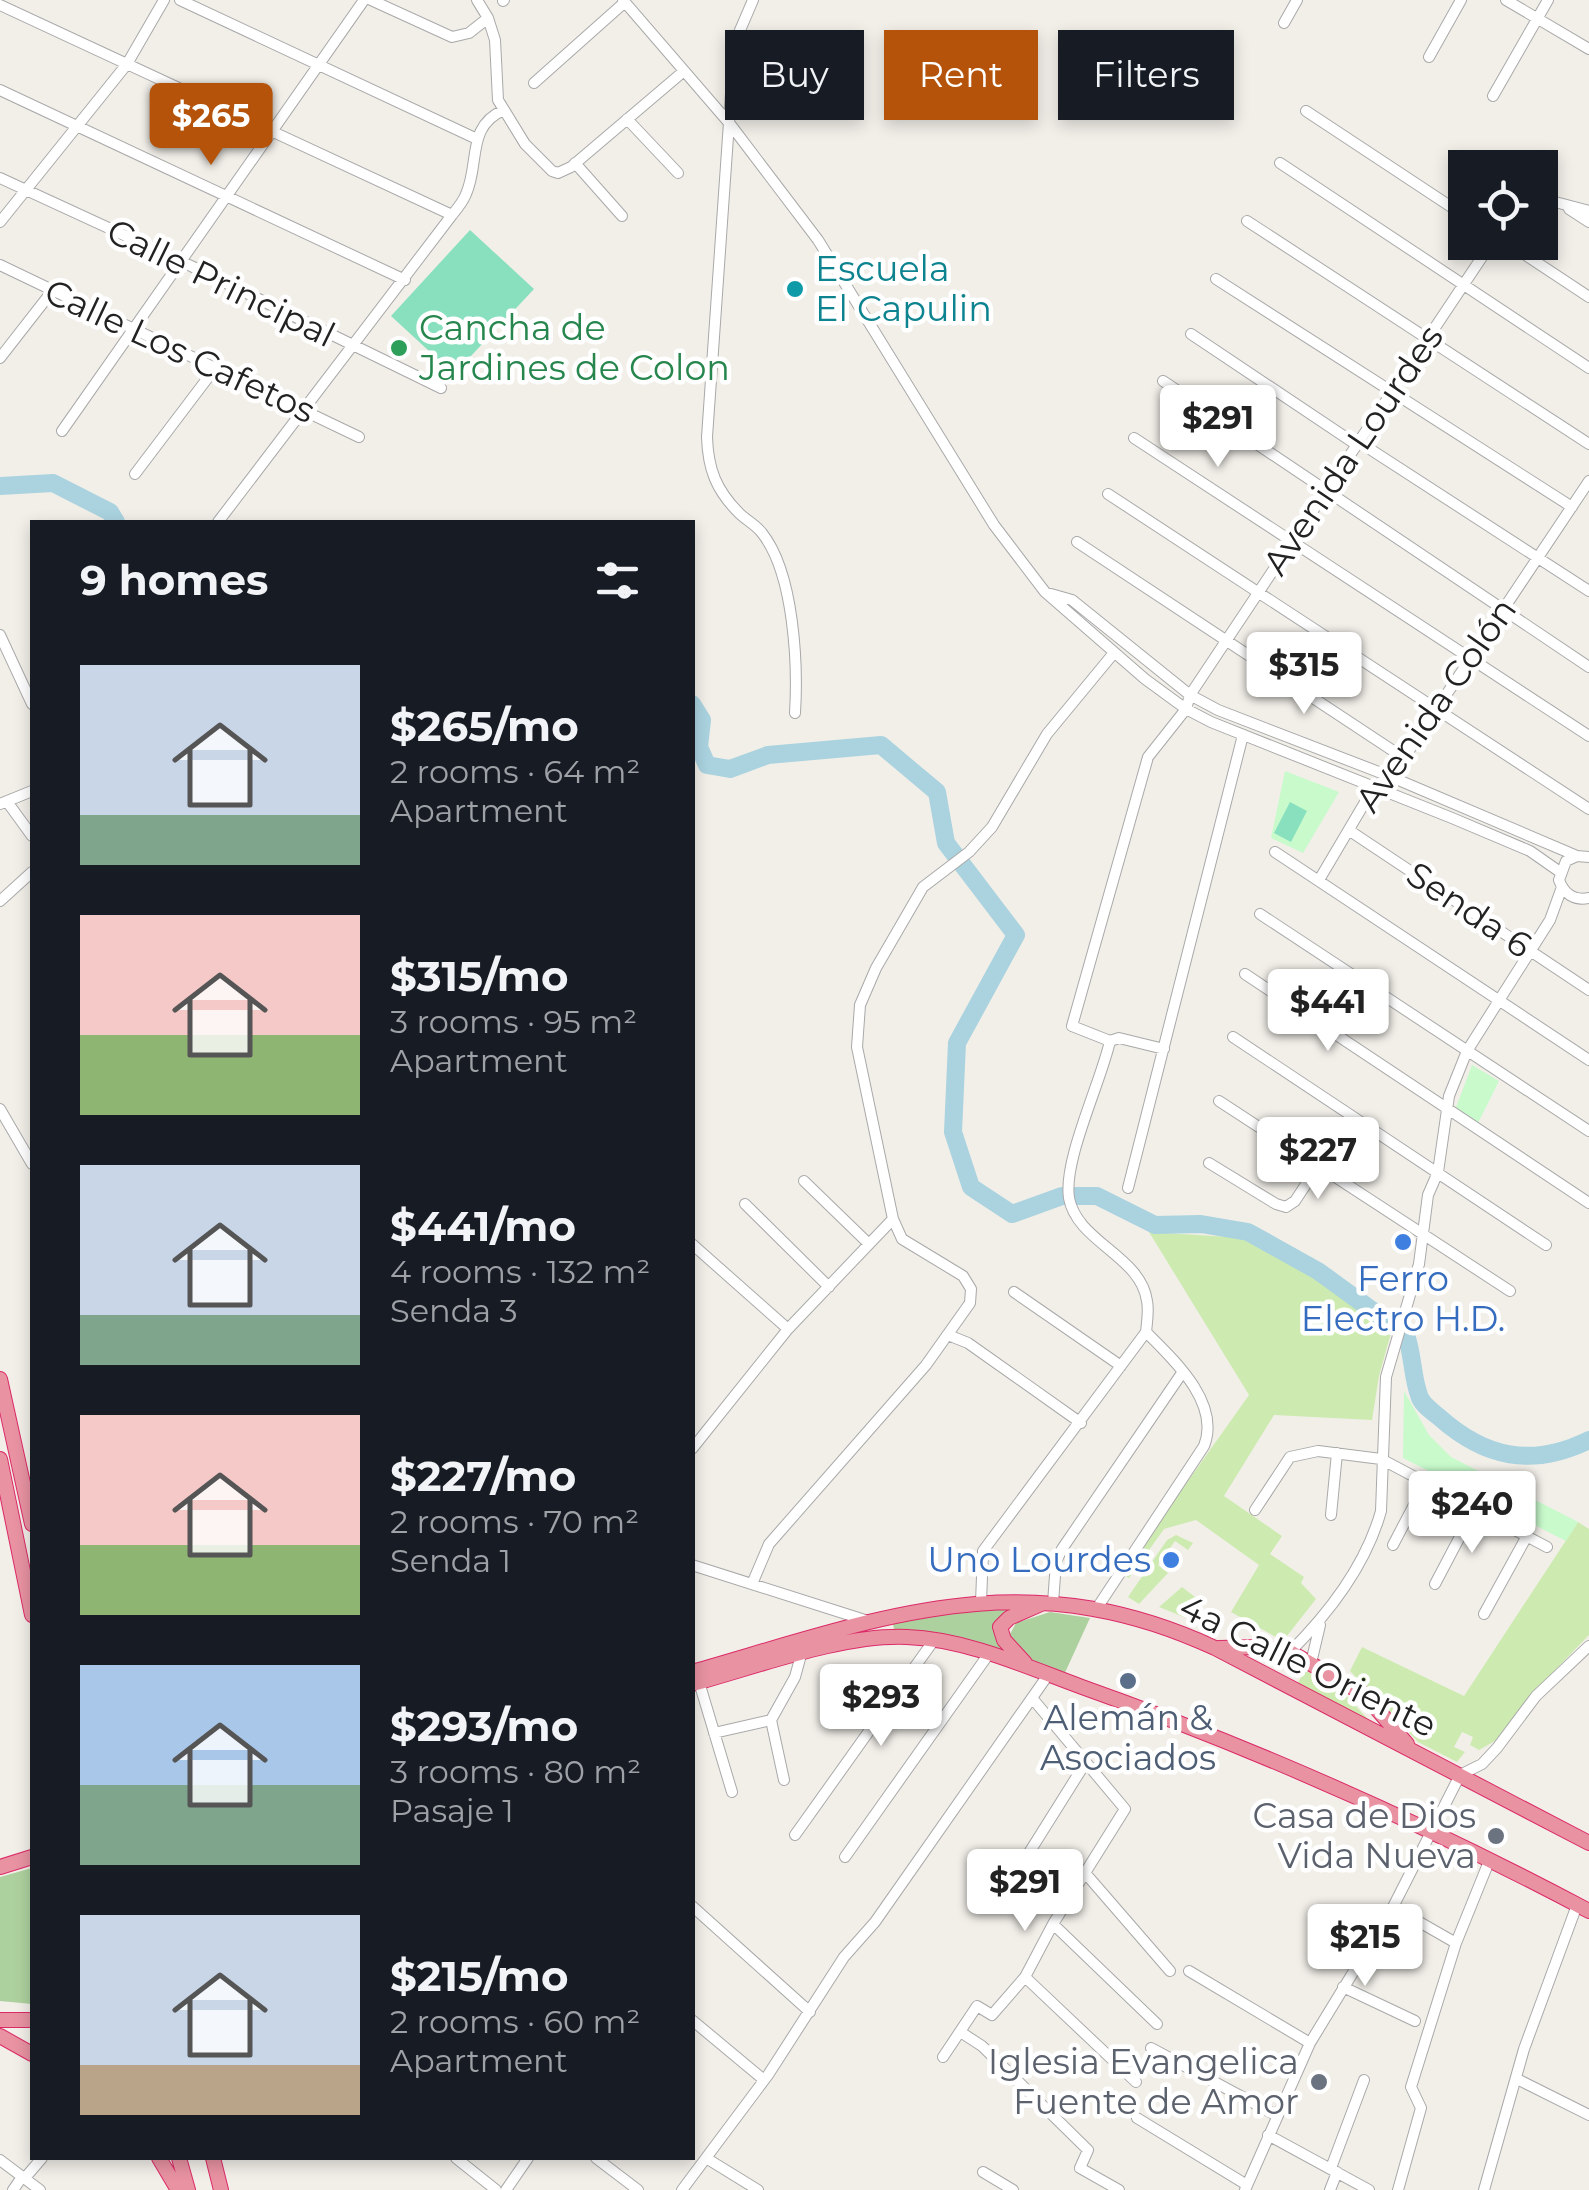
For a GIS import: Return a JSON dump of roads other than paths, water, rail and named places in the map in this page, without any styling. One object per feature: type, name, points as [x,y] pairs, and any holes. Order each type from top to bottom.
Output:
[{"type":"highway","points":[[0,1379],[30,1515]]},
{"type":"highway","points":[[0,1464],[30,1605]]},
{"type":"highway","points":[[24,1489],[30,1502]]},
{"type":"highway","name":"4a Calle Oriente","points":[[695,1680],[868,1621],[981,1602],[1050,1602],[1096,1608],[1163,1626],[1215,1648],[1589,1842]]},
{"type":"highway","points":[[1041,1672],[1008,1646],[1000,1628],[1009,1618],[1050,1602]]},
{"type":"highway","points":[[695,1680],[873,1638],[934,1640],[1041,1672],[1214,1735],[1430,1829],[1583,1908]]},
{"type":"highway","points":[[1215,1648],[1260,1647],[1290,1652],[1364,1694],[1411,1749]]},
{"type":"highway","points":[[0,1858],[30,1853]]},
{"type":"highway","points":[[0,1867],[30,1854]]},
{"type":"highway","points":[[0,2020],[30,2020]]},
{"type":"highway","points":[[0,2036],[30,2053]]},
{"type":"highway","points":[[160,2160],[178,2190]]},
{"type":"highway","points":[[180,2160],[188,2190]]},
{"type":"highway","points":[[214,2160],[222,2190]]},
{"type":"street","points":[[0,222],[126,64],[164,0]]},
{"type":"street","points":[[180,0],[476,139]]},
{"type":"street","points":[[62,432],[367,0],[452,37],[469,33],[488,18]]},
{"type":"street","points":[[477,0],[495,40],[498,100],[524,144],[552,171],[558,173],[575,163],[684,71]]},
{"type":"street","points":[[753,0],[738,35],[708,460],[714,483],[762,533],[780,565],[794,646],[795,713]]},
{"type":"street","points":[[1284,24],[1297,0]]},
{"type":"street","points":[[1429,57],[1461,0]]},
{"type":"street","points":[[1506,0],[1589,49]]},
{"type":"street","points":[[1493,96],[1548,0]]},
{"type":"street","points":[[534,84],[624,1],[730,124],[818,240],[994,525],[1045,592],[1113,654],[1186,709],[1530,851],[1560,872]]},
{"type":"street","points":[[0,5],[452,215]]},
{"type":"street","points":[[0,90],[405,280]]},
{"type":"street","points":[[220,520],[452,215],[466,194],[481,126],[504,110]]},
{"type":"street","points":[[1306,111],[1448,205]]},
{"type":"street","points":[[628,119],[678,174]]},
{"type":"street","points":[[1280,162],[1589,368]]},
{"type":"street","points":[[575,163],[622,216]]},
{"type":"street","name":"Calle Principal","points":[[0,178],[441,388]]},
{"type":"street","points":[[1558,203],[1589,211]]},
{"type":"street","points":[[1564,205],[1589,222]]},
{"type":"street","points":[[1247,221],[1589,444]]},
{"type":"street","name":"Avenida Lourdes","points":[[1186,709],[1190,695],[1480,260]]},
{"type":"street","points":[[1534,260],[1589,296]]},
{"type":"street","name":"Calle Los Cafetos","points":[[0,265],[359,437]]},
{"type":"street","points":[[1216,279],[1572,506]]},
{"type":"street","points":[[0,358],[53,290]]},
{"type":"street","points":[[1191,334],[1589,591]]},
{"type":"street","points":[[135,474],[216,367]]},
{"type":"street","points":[[1163,381],[1589,667]]},
{"type":"street","points":[[1134,438],[1589,736]]},
{"type":"street","name":"Avenida Colón","points":[[1319,880],[1374,787],[1404,758],[1438,710],[1589,481]]},
{"type":"street","points":[[1108,494],[1589,810]]},
{"type":"street","points":[[1077,542],[1404,758]]},
{"type":"street","points":[[1045,592],[1072,600],[1190,695],[1218,710],[1584,855]]},
{"type":"street","points":[[0,635],[30,700]]},
{"type":"street","points":[[752,1584],[769,1544],[926,1365],[970,1303],[971,1289],[962,1276],[902,1240],[893,1219],[857,1046],[860,1005],[876,968],[924,887],[969,852],[992,828],[1046,734],[1113,654]]},
{"type":"street","points":[[1164,1049],[1118,1038],[1110,1042],[1072,1026],[1148,757],[1186,709]]},
{"type":"street","points":[[1128,1188],[1244,735]]},
{"type":"street","points":[[30,791],[4,804],[30,834]]},
{"type":"street","name":"Senda 6","points":[[1350,830],[1589,990]]},
{"type":"street","points":[[1274,852],[1589,1060]]},
{"type":"street","points":[[1550,920],[1562,887],[1560,872],[1566,862],[1584,855]]},
{"type":"street","points":[[0,900],[30,874]]},
{"type":"street","points":[[1562,887],[1573,898],[1585,898]]},
{"type":"street","points":[[1290,1652],[1320,1621],[1375,1532],[1382,1511],[1384,1389],[1390,1354],[1419,1264],[1428,1195],[1438,1172],[1446,1110],[1467,1051],[1550,920],[1564,907],[1585,898]]},
{"type":"street","points":[[1260,914],[1589,1131]]},
{"type":"street","points":[[1245,974],[1589,1202]]},
{"type":"street","points":[[1233,1037],[1546,1245]]},
{"type":"street","points":[[981,1602],[984,1551],[1146,1332],[1148,1300],[1143,1287],[1072,1211],[1068,1192],[1077,1142],[1102,1078],[1110,1042]]},
{"type":"street","points":[[1219,1101],[1510,1292]]},
{"type":"street","points":[[0,1109],[30,1161]]},
{"type":"street","points":[[1209,1163],[1276,1204],[1286,1206],[1294,1201],[1318,1166]]},
{"type":"street","points":[[804,1181],[870,1244]]},
{"type":"street","points":[[745,1204],[828,1287]]},
{"type":"street","points":[[697,1433],[788,1329],[893,1219]]},
{"type":"street","points":[[695,1247],[788,1329]]},
{"type":"street","points":[[1014,1292],[1121,1366]]},
{"type":"street","points":[[1096,1608],[1209,1434],[1204,1404],[1146,1332]]},
{"type":"street","points":[[948,1335],[968,1343],[1081,1423]]},
{"type":"street","points":[[1050,1602],[1062,1549],[1182,1373]]},
{"type":"street","points":[[1331,1515],[1337,1453]]},
{"type":"street","points":[[1255,1510],[1290,1456],[1337,1453],[1381,1459],[1547,1547]]},
{"type":"street","points":[[1392,1545],[1424,1484]]},
{"type":"street","points":[[1435,1584],[1474,1510]]},
{"type":"street","points":[[1484,1614],[1526,1536]]},
{"type":"street","points":[[695,1566],[868,1621]]},
{"type":"street","points":[[1311,1663],[1320,1621]]},
{"type":"street","points":[[796,1834],[934,1640]]},
{"type":"street","points":[[1136,2118],[1246,2188],[1310,2043],[1393,1907],[1460,1775],[1482,1764],[1498,1748],[1536,1696],[1589,1646]]},
{"type":"street","points":[[784,1780],[771,1720],[801,1655]]},
{"type":"street","points":[[845,1857],[988,1656]]},
{"type":"street","points":[[682,2190],[764,2080],[844,1957],[876,1922],[1032,1698],[1041,1672]]},
{"type":"street","points":[[695,1680],[732,1792]]},
{"type":"street","points":[[943,2057],[977,2006],[992,2015],[1025,1977],[1125,1810],[1032,1698]]},
{"type":"street","points":[[714,1733],[771,1720]]},
{"type":"street","points":[[995,1907],[1086,1762]]},
{"type":"street","points":[[1398,2190],[1421,2108],[1411,2087],[1456,1943],[1490,1859]]},
{"type":"street","points":[[1086,1874],[1170,1970]]},
{"type":"street","points":[[1393,1907],[1456,1943]]},
{"type":"street","points":[[1484,2190],[1516,2079],[1583,1908]]},
{"type":"street","points":[[695,1909],[810,2012]]},
{"type":"street","points":[[1054,1924],[1157,2024]]},
{"type":"street","points":[[1189,1971],[1310,2043]]},
{"type":"street","points":[[1025,1977],[1136,2082]]},
{"type":"street","points":[[1344,1987],[1416,2021]]},
{"type":"street","points":[[695,2022],[764,2080]]},
{"type":"street","points":[[962,2033],[982,2046],[1088,2150],[1080,2168],[1119,2190]]},
{"type":"street","points":[[1151,2048],[1276,2115]]},
{"type":"street","points":[[1516,2079],[1589,2115]]},
{"type":"street","points":[[1330,2190],[1364,2080]]},
{"type":"street","points":[[1268,2135],[1369,2190]]},
{"type":"street","points":[[706,2158],[758,2190]]},
{"type":"street","points":[[0,2160],[40,2190]]},
{"type":"street","points":[[13,2190],[40,2160]]},
{"type":"street","points":[[458,2160],[496,2190]]},
{"type":"street","points":[[506,2190],[527,2160]]},
{"type":"street","points":[[599,2160],[638,2190]]},
{"type":"street","points":[[984,2172],[1013,2190]]},
{"type":"waterway","points":[[0,486],[53,483],[110,512],[115,520]]},
{"type":"waterway","points":[[695,709],[702,720],[699,747],[707,765],[730,769],[768,755],[881,745],[937,792],[946,843],[1016,935],[957,1043],[953,1132],[971,1187],[1012,1214],[1062,1196],[1097,1196],[1155,1225],[1201,1224],[1248,1232],[1318,1271],[1406,1335],[1422,1401],[1474,1442],[1492,1450],[1529,1456],[1568,1449],[1589,1440]]},
{"type":"place","name":"Escuela El Capulin","points":[[795,289]]},
{"type":"place","name":"Cancha de Jardines de Colon","points":[[399,348]]},
{"type":"place","name":"Ferro Electro H.D.","points":[[1403,1242]]},
{"type":"place","name":"Uno Lourdes","points":[[1171,1560]]},
{"type":"place","name":"Alemán & Asociados","points":[[1128,1681]]},
{"type":"place","name":"Casa de Dios Vida Nueva","points":[[1496,1836]]},
{"type":"place","name":"Iglesia Evangelica Fuente de Amor","points":[[1319,2082]]}]
